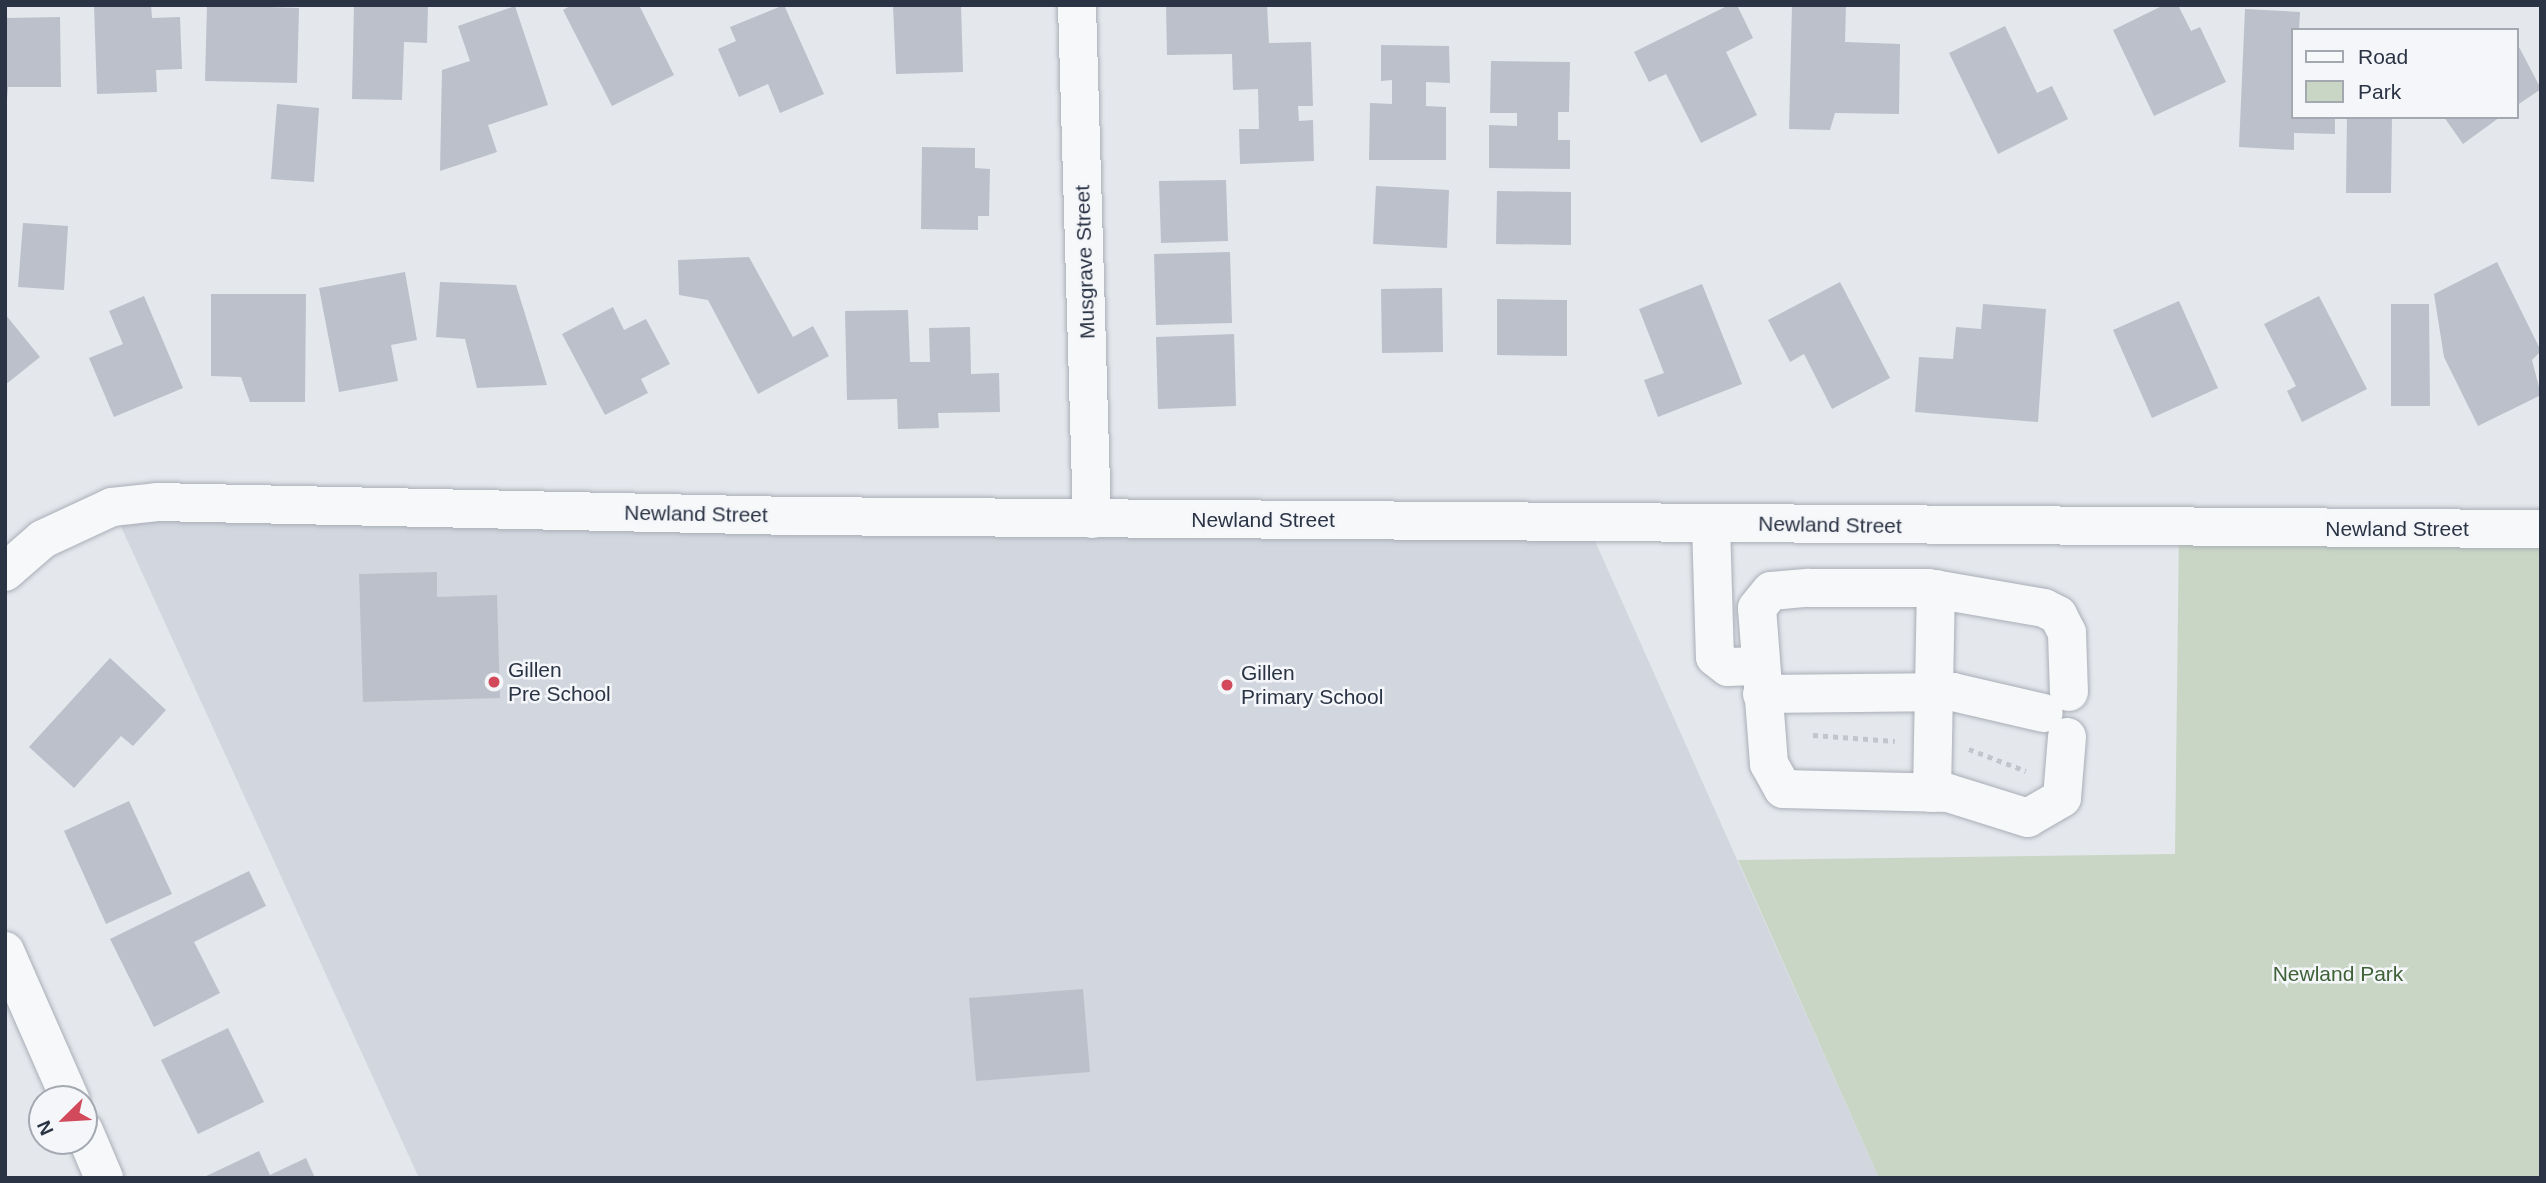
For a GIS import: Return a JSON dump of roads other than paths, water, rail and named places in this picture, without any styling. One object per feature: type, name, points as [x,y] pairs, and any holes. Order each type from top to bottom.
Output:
[{"type":"street","name":"Musgrave Street","points":[[1077,5],[1092,519]]},
{"type":"street","name":"Newland Street","points":[[5,572],[66,528],[112,507],[157,502],[1092,519],[2541,529]]},
{"type":"street","points":[[1711,524],[1715,657],[1728,667],[1761,680],[1933,692],[2060,714]]},
{"type":"street","points":[[1932,793],[1936,589]]},
{"type":"street","points":[[1936,589],[2058,615],[2067,633],[2060,714],[2062,798],[2038,816],[2019,818],[1932,793],[1783,789],[1770,771],[1757,608],[1770,592],[1936,589]]},
{"type":"street","points":[[5,951],[64,1085]]},
{"type":"street","points":[[94,1155],[104,1178]]},
{"type":"place","name":"Gillen Pre School","points":[[494,682]]},
{"type":"place","name":"Gillen Primary School","points":[[1227,685]]},
{"type":"park label","name":"Newland Park","points":[[2338,974]]}]
